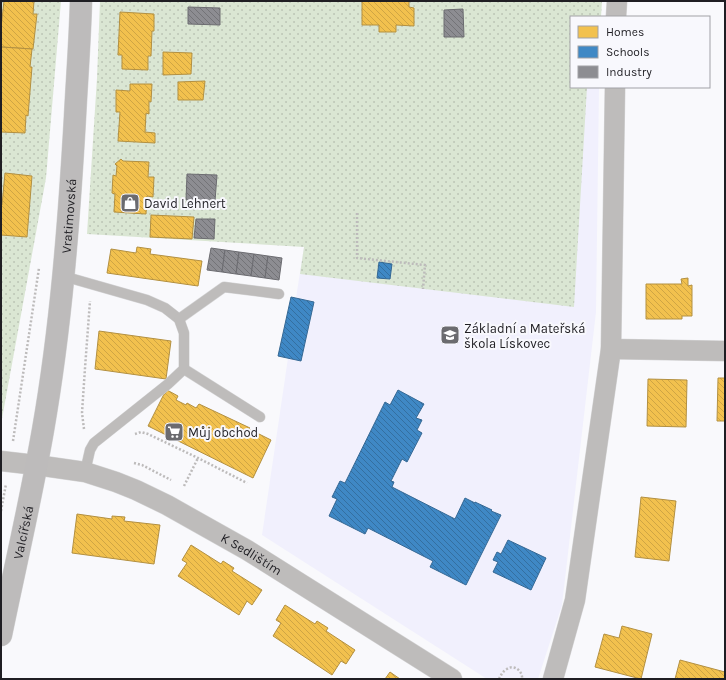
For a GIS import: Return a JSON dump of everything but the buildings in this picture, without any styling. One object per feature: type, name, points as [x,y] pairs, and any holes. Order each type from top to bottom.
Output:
[{"type":"main road","name":"Vratimovská","points":[[43,429],[63,276],[72,168],[80,1]]},
{"type":"main road","name":"Valcířská","points":[[1,635],[43,429]]},
{"type":"street","points":[[616,16],[617,1]]},
{"type":"street","points":[[553,679],[575,600],[611,349],[615,88]]},
{"type":"street","points":[[611,349],[725,351]]},
{"type":"street","name":"K Sedlištím","points":[[5,461],[85,472],[136,490],[167,505],[201,523],[285,573],[452,679]]},
{"type":"lane","points":[[63,276],[147,300],[165,308],[179,319],[184,333],[184,369],[168,384],[94,443],[90,450],[85,472]]},
{"type":"lane","points":[[179,319],[224,287],[279,294]]},
{"type":"lane","points":[[184,369],[260,417]]},
{"type":"path","points":[[357,213],[357,258],[425,265],[423,289]]},
{"type":"path","points":[[1,511],[5,461],[39,265]]},
{"type":"path","points":[[92,284],[82,413],[84,432],[94,443]]},
{"type":"path","points":[[184,486],[198,458]]},
{"type":"path","points":[[499,679],[506,669],[513,667],[517,668],[521,672],[522,679]]},
{"type":"shaded area","name":"Základní a Mateřská škola Lískovec","points":[[570,42],[570,88],[599,88],[596,312],[562,605],[538,679],[487,679],[262,535],[288,358],[301,360],[314,302],[296,298],[304,247]]},
{"type":"green space","points":[[1,1],[61,1],[46,178],[1,424]]},
{"type":"green space","points":[[100,1],[602,1],[601,16],[570,16],[570,88],[587,88],[574,307],[300,274],[304,247],[87,234],[97,78]]},
{"type":"place","name":"David Lehnert","points":[[130,203]]},
{"type":"place","name":"Základní a Mateřská škola Lískovec","points":[[450,335]]},
{"type":"place","name":"Můj obchod","points":[[174,432]]}]
